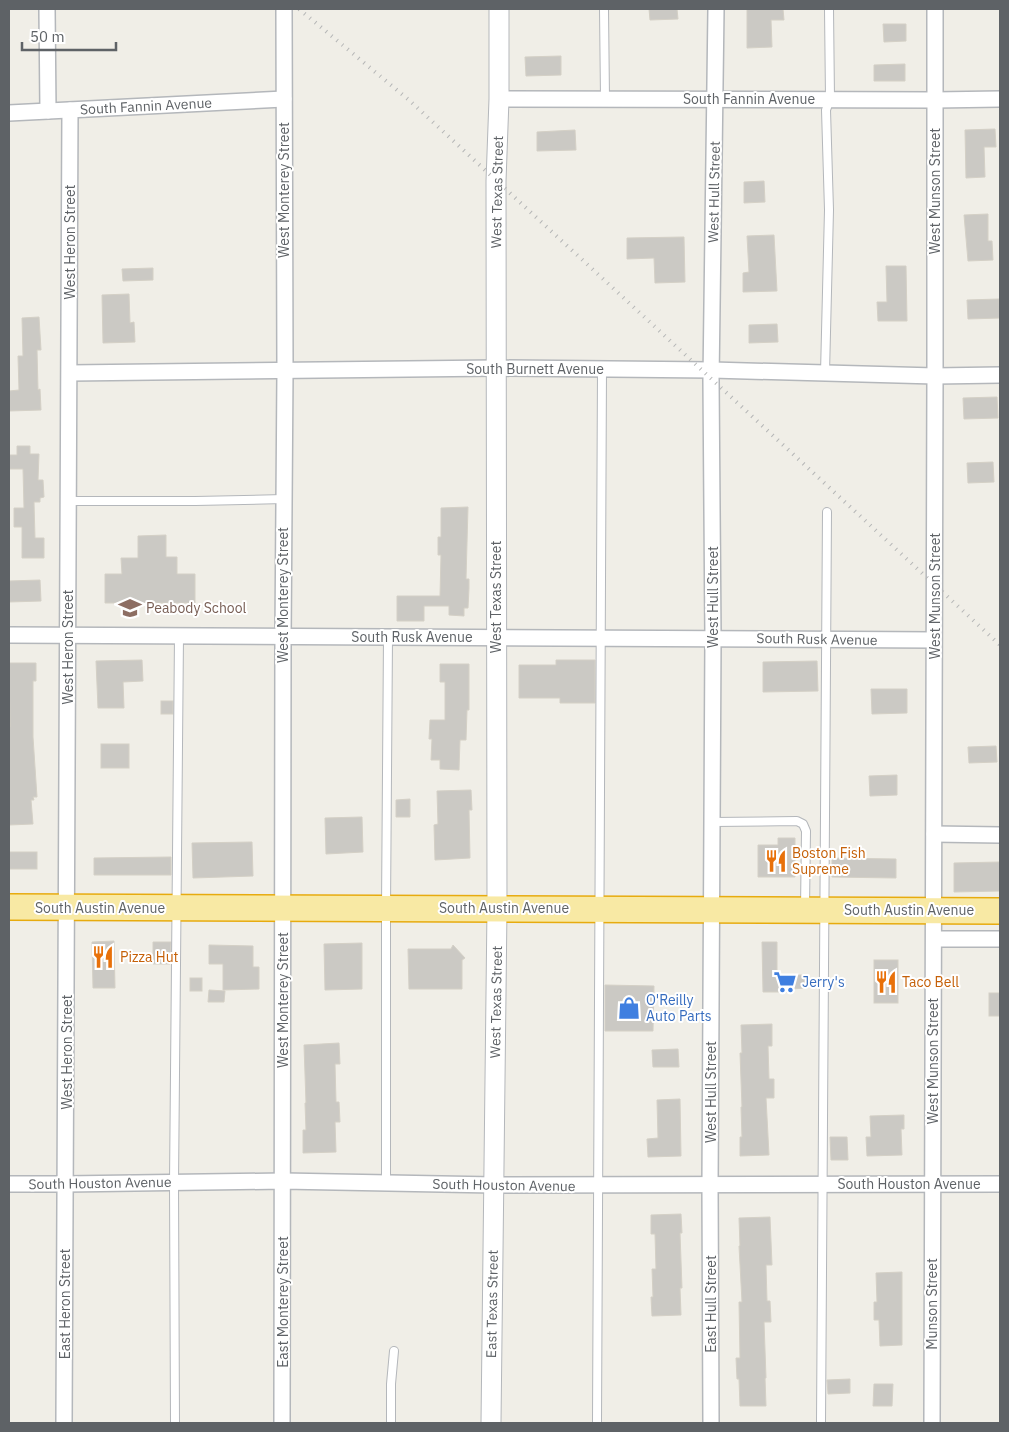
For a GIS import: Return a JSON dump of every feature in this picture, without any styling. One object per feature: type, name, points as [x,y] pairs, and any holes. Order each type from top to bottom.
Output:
[{"type":"highway","name":"South Austin Avenue","points":[[9,907],[1000,911]]},
{"type":"street","points":[[46,9],[48,111]]},
{"type":"street","name":"West Monterey Street","points":[[283,1181],[284,9]]},
{"type":"street","name":"West Texas Street","points":[[494,1185],[497,908],[496,182],[499,99],[499,9]]},
{"type":"street","name":"West Hull Street","points":[[710,1186],[713,638],[712,370],[716,9]]},
{"type":"street","name":"West Munson Street","points":[[932,1184],[935,9]]},
{"type":"street","name":"South Fannin Avenue","points":[[499,99],[935,100],[1000,98]]},
{"type":"street","name":"South Fannin Avenue","points":[[9,113],[284,99]]},
{"type":"street","name":"West Heron Street","points":[[66,1184],[70,110]]},
{"type":"street","name":"South Burnett Avenue","points":[[70,373],[496,368],[1000,376]]},
{"type":"street","name":"South Rusk Avenue","points":[[9,635],[934,640]]},
{"type":"street","points":[[934,834],[1000,835]]},
{"type":"street","points":[[934,939],[1000,939]]},
{"type":"street","name":"South Houston Avenue","points":[[9,1184],[283,1181],[598,1186],[1000,1184]]},
{"type":"street","name":"East Monterey Street","points":[[282,1423],[283,1181]]},
{"type":"street","name":"East Heron Street","points":[[64,1423],[66,1184]]},
{"type":"street","name":"Munson Street","points":[[932,1184],[932,1423]]},
{"type":"street","name":"East Texas Street","points":[[491,1423],[494,1185]]},
{"type":"street","name":"East Hull Street","points":[[710,1186],[711,1423]]},
{"type":"lane","points":[[604,9],[605,99]]},
{"type":"lane","points":[[825,373],[829,210],[826,110],[830,99],[829,9]]},
{"type":"lane","points":[[597,1423],[602,369]]},
{"type":"lane","points":[[69,500],[195,501],[284,499]]},
{"type":"lane","points":[[814,910],[826,639],[826,512]]},
{"type":"lane","points":[[175,1423],[174,1182],[179,636]]},
{"type":"lane","points":[[386,1183],[388,637]]},
{"type":"lane","points":[[712,822],[796,821],[803,824],[806,831],[814,910],[822,1185],[821,1423]]},
{"type":"lane","points":[[391,1423],[390,1384],[394,1351]]},
{"type":"building","points":[[649,9],[677,9],[678,19],[650,20]]},
{"type":"building","points":[[747,9],[783,9],[784,20],[771,20],[772,47],[747,48]]},
{"type":"building","points":[[883,24],[906,24],[906,41],[884,42]]},
{"type":"building","points":[[561,56],[561,75],[526,76],[525,57]]},
{"type":"building","points":[[905,64],[905,81],[874,81],[874,65]]},
{"type":"building","points":[[995,129],[996,147],[984,147],[985,177],[966,178],[965,130]]},
{"type":"building","points":[[575,130],[576,150],[537,151],[537,132]]},
{"type":"building","points":[[764,181],[765,202],[744,203],[744,182]]},
{"type":"building","points":[[988,214],[988,241],[992,241],[993,260],[968,261],[964,215]]},
{"type":"building","points":[[774,235],[777,291],[743,292],[743,273],[749,272],[747,236]]},
{"type":"building","points":[[684,237],[685,282],[655,283],[654,258],[627,259],[627,238]]},
{"type":"building","points":[[886,266],[906,266],[907,321],[878,321],[877,302],[887,302]]},
{"type":"building","points":[[153,268],[153,280],[123,281],[122,269]]},
{"type":"building","points":[[129,294],[130,323],[134,322],[135,342],[103,343],[102,295]]},
{"type":"building","points":[[999,299],[1000,318],[968,319],[967,300]]},
{"type":"building","points":[[39,317],[41,350],[37,350],[38,390],[40,389],[41,410],[9,411],[9,391],[19,390],[18,356],[23,356],[22,318]]},
{"type":"building","points":[[777,324],[778,342],[749,343],[749,325]]},
{"type":"building","points":[[997,397],[998,418],[964,419],[963,398]]},
{"type":"building","points":[[17,446],[30,446],[30,454],[39,454],[38,480],[43,480],[44,497],[40,498],[40,502],[34,502],[35,538],[44,538],[44,558],[22,558],[22,527],[14,527],[14,508],[24,508],[23,469],[9,469],[9,455],[17,455]]},
{"type":"building","points":[[993,462],[994,482],[968,483],[967,463]]},
{"type":"building","points":[[468,507],[466,579],[469,579],[469,588],[468,608],[464,608],[464,616],[449,615],[449,606],[424,606],[424,621],[397,621],[397,596],[440,596],[441,555],[438,555],[438,537],[441,537],[441,508]]},
{"type":"building","points":[[166,535],[166,557],[177,557],[177,574],[195,574],[195,603],[105,603],[105,574],[122,574],[121,558],[138,558],[138,536]]},
{"type":"building","points":[[40,580],[41,601],[9,602],[9,581]]},
{"type":"building","points":[[142,660],[143,681],[123,682],[124,708],[98,708],[96,661]]},
{"type":"building","points":[[556,660],[595,660],[595,703],[560,703],[560,698],[519,698],[519,665],[556,665]]},
{"type":"building","points":[[817,661],[818,691],[763,692],[763,662]]},
{"type":"building","points":[[9,663],[36,663],[36,681],[33,681],[33,737],[37,797],[33,797],[34,800],[31,800],[33,824],[9,825]]},
{"type":"building","points":[[440,664],[469,664],[469,710],[467,710],[466,740],[460,740],[459,770],[440,769],[440,760],[431,760],[432,739],[429,739],[430,720],[445,720],[445,682],[440,682]]},
{"type":"building","points":[[871,689],[907,689],[907,713],[872,714]]},
{"type":"building","points":[[161,701],[173,701],[173,714],[161,714]]},
{"type":"building","points":[[101,744],[129,744],[129,768],[101,768]]},
{"type":"building","points":[[996,746],[997,762],[969,763],[968,747]]},
{"type":"building","points":[[897,775],[897,795],[870,796],[869,776]]},
{"type":"building","points":[[471,790],[472,810],[469,810],[470,858],[435,860],[434,825],[438,824],[437,791]]},
{"type":"building","points":[[410,799],[410,817],[396,817],[396,800]]},
{"type":"building","points":[[362,817],[363,852],[326,854],[325,818]]},
{"type":"building","name":"Boston Fish Supreme","points":[[778,838],[795,838],[795,877],[758,877],[758,845],[778,845]]},
{"type":"building","points":[[252,842],[253,876],[193,878],[192,843]]},
{"type":"building","points":[[9,852],[37,852],[37,869],[9,869]]},
{"type":"building","points":[[171,857],[171,875],[94,875],[94,858]]},
{"type":"building","points":[[832,858],[896,859],[896,878],[832,877]]},
{"type":"building","points":[[1000,862],[1000,891],[954,892],[954,863]]},
{"type":"building","name":"Pizza Hut","points":[[114,941],[115,988],[93,988],[92,942]]},
{"type":"building","points":[[153,942],[171,942],[170,964],[153,964]]},
{"type":"building","points":[[762,942],[777,942],[777,975],[806,975],[806,988],[791,989],[791,992],[763,992]]},
{"type":"building","points":[[362,943],[362,989],[325,990],[324,944]]},
{"type":"building","points":[[209,945],[253,946],[253,967],[259,967],[259,989],[223,990],[223,964],[209,964]]},
{"type":"building","points":[[453,945],[465,958],[462,960],[462,989],[409,989],[408,949],[451,949]]},
{"type":"building","name":"Taco Bell","points":[[874,960],[898,960],[898,1003],[874,1003]]},
{"type":"building","points":[[190,978],[202,978],[202,991],[190,991]]},
{"type":"building","name":"O'Reilly Auto Parts","points":[[605,985],[654,986],[653,1031],[605,1031]]},
{"type":"building","points":[[209,990],[225,991],[224,1002],[208,1002]]},
{"type":"building","points":[[989,993],[1000,993],[1000,1016],[989,1016]]},
{"type":"building","points":[[772,1024],[772,1046],[768,1046],[769,1079],[774,1079],[774,1098],[766,1098],[769,1155],[740,1156],[740,1137],[742,1137],[741,1025]]},
{"type":"building","points":[[339,1043],[340,1064],[335,1064],[336,1102],[339,1102],[340,1122],[335,1122],[336,1152],[303,1153],[303,1130],[306,1130],[304,1045]]},
{"type":"building","points":[[678,1049],[679,1067],[653,1067],[652,1050]]},
{"type":"building","points":[[680,1099],[681,1156],[648,1157],[647,1139],[658,1138],[657,1100]]},
{"type":"building","points":[[904,1115],[904,1129],[901,1129],[902,1155],[867,1156],[866,1137],[871,1137],[870,1116]]},
{"type":"building","points":[[830,1137],[847,1137],[848,1160],[831,1160]]},
{"type":"building","points":[[681,1214],[681,1315],[652,1316],[652,1269],[656,1269],[655,1234],[651,1234],[651,1215]]},
{"type":"building","points":[[770,1217],[772,1265],[766,1265],[767,1301],[770,1301],[771,1322],[764,1322],[766,1406],[740,1406],[736,1358],[740,1358],[739,1302],[742,1302],[739,1218]]},
{"type":"building","points":[[902,1272],[902,1345],[880,1346],[879,1320],[874,1320],[874,1302],[877,1302],[876,1273]]},
{"type":"building","points":[[850,1379],[850,1393],[828,1394],[827,1380]]},
{"type":"building","points":[[874,1384],[893,1384],[892,1406],[873,1406]]},
{"type":"railway","points":[[299,9],[409,100],[1000,645]]},
{"type":"place","name":"Peabody School","points":[[130,608]]},
{"type":"place","name":"Boston Fish Supreme","points":[[776,861]]},
{"type":"place","name":"Pizza Hut","points":[[103,957]]},
{"type":"place","name":"Jerry's","points":[[785,982]]},
{"type":"place","name":"Taco Bell","points":[[886,982]]},
{"type":"place","name":"O'Reilly Auto Parts","points":[[629,1008]]}]
